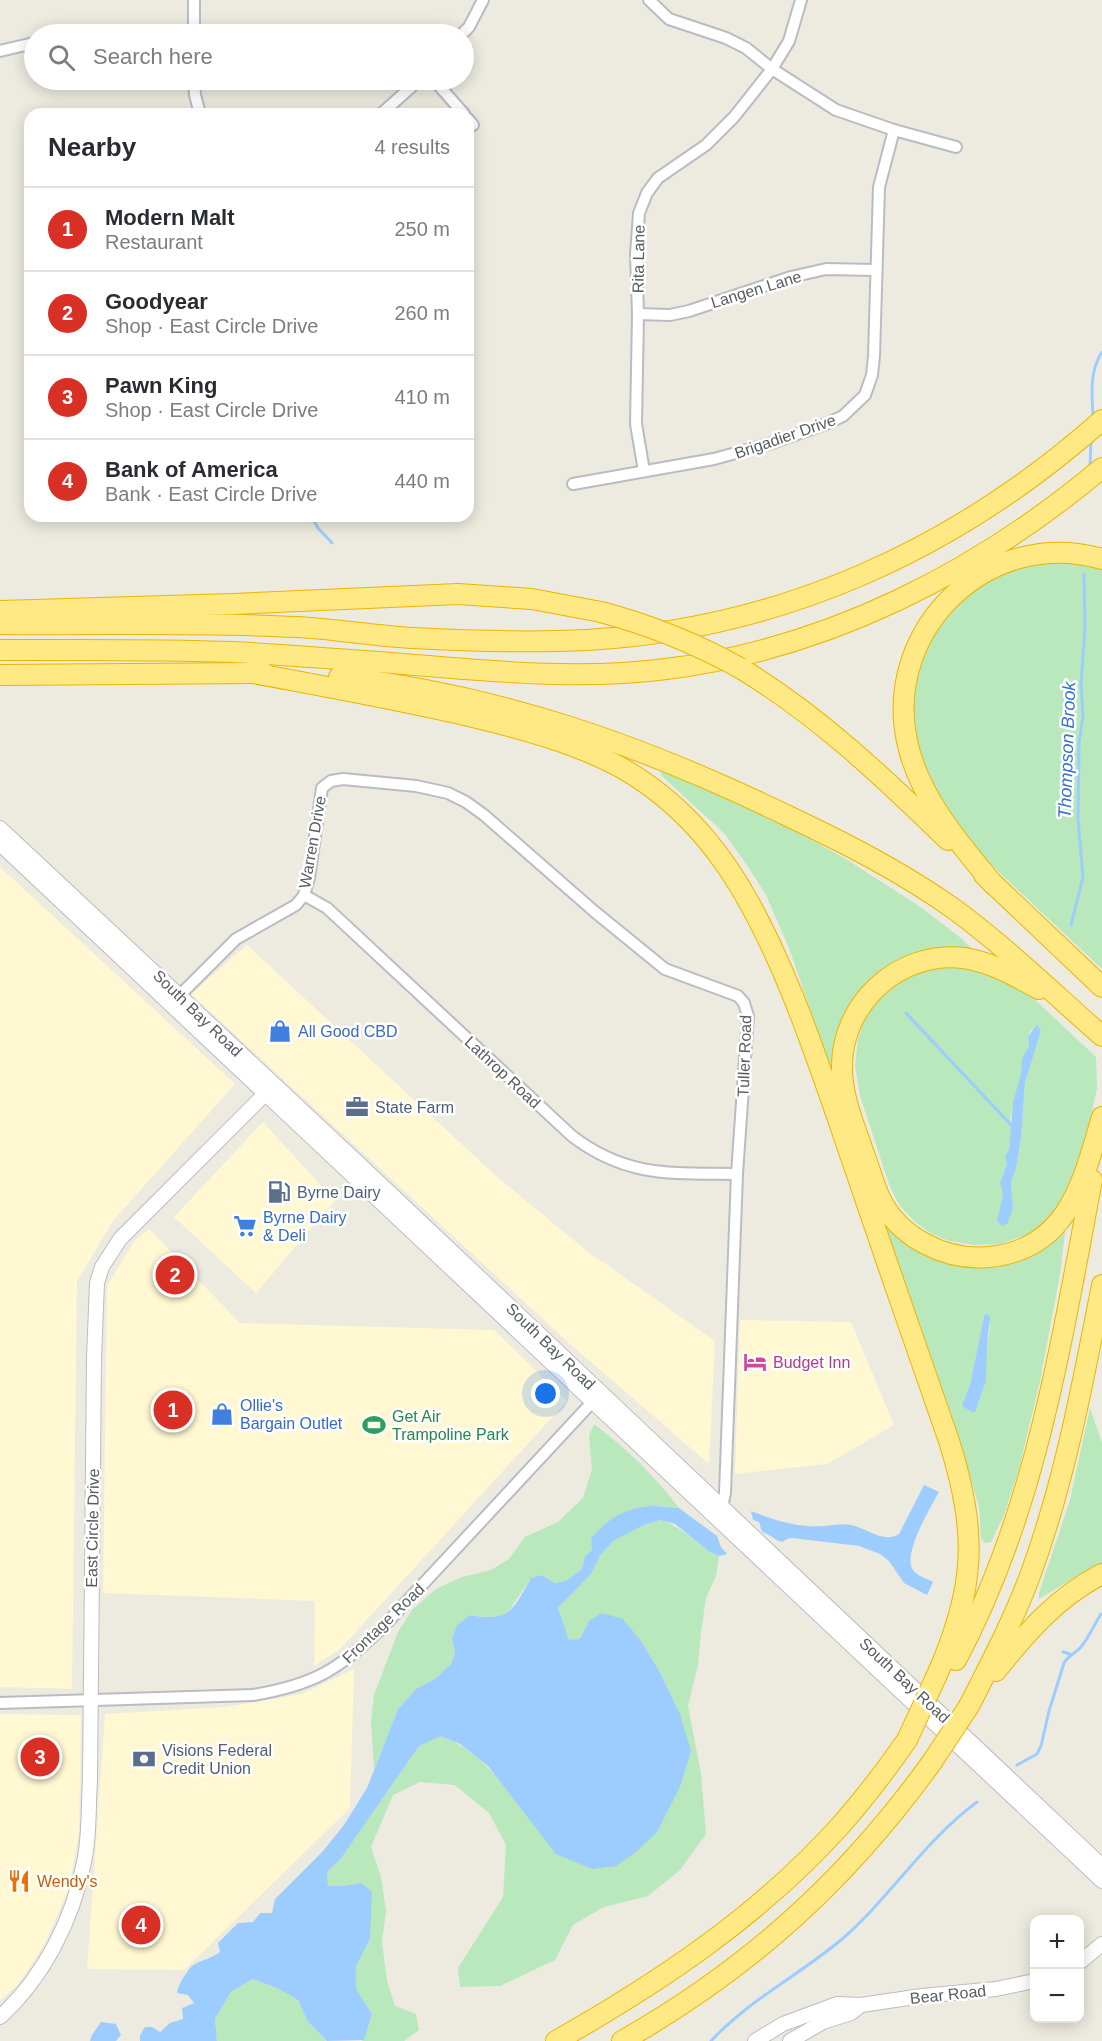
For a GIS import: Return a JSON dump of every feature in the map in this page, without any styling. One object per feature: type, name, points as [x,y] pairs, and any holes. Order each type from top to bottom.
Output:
[{"type":"highway","points":[[0,624],[231,624],[301,627],[411,638],[520,641],[617,637],[696,627],[734,619],[788,603],[863,575],[907,555],[973,518],[1066,452],[1102,420]]},
{"type":"highway","points":[[0,650],[236,652],[559,674],[636,673],[668,669],[771,649],[862,615],[922,588],[1010,537],[1060,502],[1102,468]]},
{"type":"highway","points":[[994,885],[943,818],[924,786],[912,759],[907,740],[904,708],[906,683],[912,660],[926,629],[938,611],[958,591],[988,570],[1018,559],[1044,554],[1076,554],[1102,559]]},
{"type":"highway","points":[[0,611],[467,594],[532,598],[601,612],[658,629],[740,668],[788,699],[832,733],[901,795],[1102,987]]},
{"type":"highway","points":[[254,673],[506,725],[586,752],[617,766],[662,794],[725,861],[758,915],[802,1020],[949,1441],[962,1486],[969,1536],[967,1582],[957,1626],[940,1680]]},
{"type":"highway","points":[[0,675],[308,674],[362,680],[469,699],[575,728],[695,772],[839,841],[924,889],[990,936],[1102,1036]]},
{"type":"highway","points":[[1082,1019],[1044,992],[988,964],[964,958],[929,960],[907,967],[884,980],[859,1006],[844,1042],[843,1082],[849,1108],[875,1185],[887,1210],[898,1223],[922,1242],[959,1256],[984,1258],[1009,1253],[1035,1242],[1057,1226],[1080,1189],[1102,1117]]},
{"type":"highway","points":[[556,2041],[674,1970],[761,1903],[840,1826],[907,1740],[993,1582],[1029,1479],[1056,1363],[1102,1130]]},
{"type":"highway","points":[[969,1706],[1017,1609],[1043,1540],[1072,1433],[1102,1285]]},
{"type":"highway","points":[[622,2041],[700,1992],[760,1948],[789,1924],[842,1873],[867,1846],[932,1762],[969,1706],[1023,1637],[1048,1611],[1070,1593],[1102,1574]]},
{"type":"street","points":[[194,0],[194,24]]},
{"type":"street","points":[[471,24],[483,0]]},
{"type":"street","points":[[649,0],[669,19],[726,38],[746,48],[772,69],[836,110],[894,130],[957,147]]},
{"type":"street","name":"Rita Lane","points":[[644,471],[636,423],[638,314],[636,254],[639,213],[647,193],[658,178],[706,145],[734,117],[772,69],[789,41],[801,0]]},
{"type":"street","points":[[0,51],[24,45]]},
{"type":"street","points":[[195,90],[198,108]]},
{"type":"street","points":[[388,108],[407,90]]},
{"type":"street","points":[[443,90],[459,108]]},
{"type":"street","name":"Brigadier Drive","points":[[573,484],[714,459],[772,443],[843,416],[858,404],[865,395],[872,375],[879,187],[894,130]]},
{"type":"street","name":"Langen Lane","points":[[638,314],[670,315],[689,311],[791,277],[826,269],[876,270]]},
{"type":"street","name":"Warren Drive","points":[[180,995],[236,939],[296,905],[304,895],[309,878],[320,794],[322,788],[335,780]]},
{"type":"street","name":"Tuller Road","points":[[335,780],[416,786],[448,793],[466,802],[665,969],[738,996],[744,1003],[748,1016],[737,1174],[725,1493],[718,1511]]},
{"type":"street","name":"South Bay Road","points":[[0,828],[180,995],[270,1089]]},
{"type":"street","name":"South Bay Road","points":[[0,844],[270,1089],[352,1157],[596,1397],[1102,1866]]},
{"type":"street","name":"Lathrop Road","points":[[304,895],[327,908],[572,1136],[589,1149],[609,1160],[636,1169],[659,1173],[737,1174]]},
{"type":"street","name":"East Circle Drive","points":[[0,2017],[26,1990],[60,1934],[77,1889],[87,1847],[90,1780],[97,1283],[102,1267],[120,1239],[270,1089]]},
{"type":"street","name":"Frontage Road","points":[[0,1703],[253,1695],[308,1683],[341,1664],[362,1648],[596,1397]]},
{"type":"street","name":"South Bay Road","points":[[718,1511],[1102,1881]]},
{"type":"street","points":[[1084,1959],[1102,1944]]},
{"type":"street","name":"Bear Road","points":[[755,2041],[783,2024],[837,2004],[861,2005],[996,1989],[1030,1982]]},
{"type":"street","name":"Bear Road","points":[[790,2041],[823,2022],[851,2013],[861,2005]]},
{"type":"shaded area","points":[[0,867],[235,1084],[113,1221],[77,1281],[72,1689],[0,1687]]},
{"type":"shaded area","points":[[247,945],[496,1176],[587,1251],[715,1341],[709,1464],[569,1343],[191,994]]},
{"type":"shaded area","points":[[263,1122],[335,1201],[256,1293],[174,1217]]},
{"type":"shaded area","points":[[149,1229],[240,1323],[494,1330],[567,1401],[341,1648],[314,1666],[315,1601],[103,1593],[107,1286],[135,1240]]},
{"type":"shaded area","points":[[740,1320],[851,1322],[894,1425],[827,1464],[735,1474]]},
{"type":"shaded area","points":[[354,1669],[350,1808],[184,1970],[87,1969],[105,1714],[225,1707],[302,1694]]},
{"type":"shaded area","points":[[0,1714],[81,1715],[79,1833],[69,1889],[44,1945],[18,1985],[0,2000]]},
{"type":"green space","points":[[1042,560],[1102,567],[1102,969],[986,860],[962,833],[933,787],[919,755],[911,706],[919,661],[947,611],[983,581]]},
{"type":"green space","points":[[659,768],[745,803],[846,859],[922,908],[962,939],[980,957],[919,955],[898,960],[875,977],[834,1061],[829,1064],[789,948],[766,895],[724,833],[662,776]]},
{"type":"green space","points":[[939,964],[993,971],[1032,997],[1096,1057],[1097,1088],[1080,1168],[1055,1214],[1034,1232],[1000,1244],[974,1245],[949,1241],[930,1233],[900,1206],[890,1187],[860,1096],[855,1066],[858,1038],[867,1014],[878,998],[896,982]],"holes":[[[1037,1024],[1041,1031],[1025,1083],[1021,1139],[1016,1169],[1011,1181],[1013,1208],[1002,1199],[1003,1174],[1007,1163],[1012,1127],[1010,1119],[1021,1074],[1022,1059],[1029,1045],[1028,1037]]]},
{"type":"green space","points":[[880,1212],[947,1259],[1062,1231],[1065,1233],[1060,1274],[1040,1381],[1019,1469],[1004,1515],[991,1542],[985,1543],[981,1538],[979,1507],[951,1413]],"holes":[[[987,1313],[990,1322],[986,1346],[962,1406],[970,1385],[984,1316]]]},
{"type":"green space","points":[[1090,1408],[1102,1443],[1102,1563],[1039,1599],[1070,1500]]},
{"type":"green space","points":[[594,1424],[640,1463],[679,1508],[656,1506],[598,1531],[591,1539],[592,1550],[585,1556],[582,1569],[566,1581],[555,1583],[542,1575],[531,1578],[508,1612],[498,1618],[470,1615],[457,1625],[452,1638],[455,1653],[451,1664],[436,1678],[416,1689],[398,1709],[374,1770],[371,1721],[374,1695],[398,1632],[412,1610],[436,1589],[462,1577],[491,1570],[509,1559],[525,1537],[558,1522],[583,1498],[592,1469],[589,1436]]},
{"type":"green space","points":[[660,1520],[669,1523],[719,1556],[716,1576],[706,1598],[698,1665],[688,1706],[701,1774],[706,1834],[680,1870],[648,1896],[604,1907],[573,1925],[555,1960],[500,1986],[460,1987],[458,1968],[503,1897],[506,1845],[489,1813],[455,1785],[420,1782],[393,1795],[371,1847],[381,1877],[386,1911],[382,1942],[387,1981],[395,2006],[416,2014],[419,2030],[404,2041],[362,2041],[372,2014],[356,1990],[356,1966],[370,1939],[361,1883],[328,1886],[327,1872],[340,1860],[419,1746],[441,1735],[474,1755],[499,1779],[515,1800],[680,1714],[660,1672],[641,1641],[589,1621],[580,1639],[569,1641],[558,1608],[591,1574],[600,1556],[613,1541],[644,1525]]},
{"type":"green space","points":[[253,1979],[277,1988],[298,2000],[308,2022],[327,2041],[217,2041],[215,2019],[231,1992]]},
{"type":"water","points":[[1037,1024],[1041,1031],[1025,1083],[1021,1139],[1016,1169],[1011,1181],[1013,1208],[1007,1224],[1002,1226],[997,1221],[1002,1197],[1000,1184],[1007,1163],[1005,1156],[1009,1150],[1013,1102],[1021,1074],[1022,1059],[1029,1045],[1028,1037]]},
{"type":"water","points":[[987,1313],[990,1318],[986,1381],[975,1412],[972,1412],[962,1406],[970,1385],[984,1316]]},
{"type":"water","points":[[924,1485],[939,1492],[914,1542],[911,1563],[915,1572],[933,1582],[927,1595],[904,1583],[889,1561],[880,1554],[859,1546],[792,1538],[779,1541],[762,1532],[759,1522],[753,1520],[751,1511],[796,1525],[848,1524],[881,1536],[893,1537],[899,1534]]},
{"type":"water","points":[[656,1506],[679,1508],[717,1536],[721,1547],[727,1554],[719,1556],[708,1551],[675,1524],[660,1520],[644,1525],[613,1541],[600,1556],[591,1574],[558,1608],[569,1640],[580,1639],[589,1621],[602,1613],[623,1619],[641,1641],[660,1672],[680,1714],[691,1751],[680,1787],[657,1832],[636,1852],[616,1866],[592,1869],[556,1854],[488,1766],[460,1744],[441,1736],[419,1746],[340,1860],[327,1872],[328,1886],[361,1883],[372,1892],[370,1939],[356,1966],[356,1989],[372,2014],[364,2040],[327,2041],[308,2022],[298,2000],[277,1988],[253,1979],[231,1992],[215,2019],[217,2041],[140,2041],[140,2035],[145,2027],[152,2027],[160,2032],[170,2023],[183,2019],[182,2008],[194,2003],[188,1995],[177,1993],[192,1966],[220,1952],[218,1943],[238,1923],[253,1922],[260,1913],[272,1913],[275,1899],[323,1851],[344,1825],[367,1788],[398,1709],[416,1689],[436,1678],[451,1664],[455,1653],[452,1638],[457,1625],[470,1615],[494,1617],[508,1612],[519,1599],[531,1578],[542,1575],[555,1583],[566,1581],[582,1569],[585,1556],[592,1550],[591,1539],[605,1524],[628,1511]]},
{"type":"water","points":[[101,2022],[116,2024],[121,2035],[116,2041],[90,2041]]},
{"type":"waterway","name":"Thompson Brook","points":[[1093,417],[1093,376],[1102,352]]},
{"type":"waterway","name":"Thompson Brook","points":[[1090,468],[1091,439]]},
{"type":"waterway","points":[[314,522],[332,543]]},
{"type":"waterway","name":"Thompson Brook","points":[[1071,925],[1083,877],[1078,819],[1079,743],[1083,716],[1081,684],[1085,628],[1084,574]]},
{"type":"waterway","points":[[906,1013],[1013,1127]]},
{"type":"waterway","points":[[1017,1765],[1037,1754],[1064,1663],[1081,1647],[1101,1614]]},
{"type":"waterway","name":"Thompson Brook","points":[[1063,1652],[1070,1654]]},
{"type":"waterway","points":[[711,2041],[741,2013],[825,1953],[859,1924],[940,1834],[977,1802]]},
{"type":"place","name":"All Good CBD","points":[[280,1031]]},
{"type":"place","name":"State Farm","points":[[357,1107]]},
{"type":"place","name":"Byrne Dairy","points":[[279,1192]]},
{"type":"place","name":"Byrne Dairy & Deli","points":[[245,1226]]},
{"type":"place","name":"Goodyear","points":[[175,1275]]},
{"type":"place","name":"Budget Inn","points":[[755,1362]]},
{"type":"place","name":"Modern Malt","points":[[173,1410]]},
{"type":"place","name":"Ollie's Bargain Outlet","points":[[222,1414]]},
{"type":"place","name":"Get Air Trampoline Park","points":[[374,1425]]},
{"type":"place","name":"Pawn King","points":[[40,1757]]},
{"type":"place","name":"Visions Federal Credit Union","points":[[144,1759]]},
{"type":"place","name":"Wendy's","points":[[19,1881]]},
{"type":"place","name":"Bank of America","points":[[141,1925]]}]
